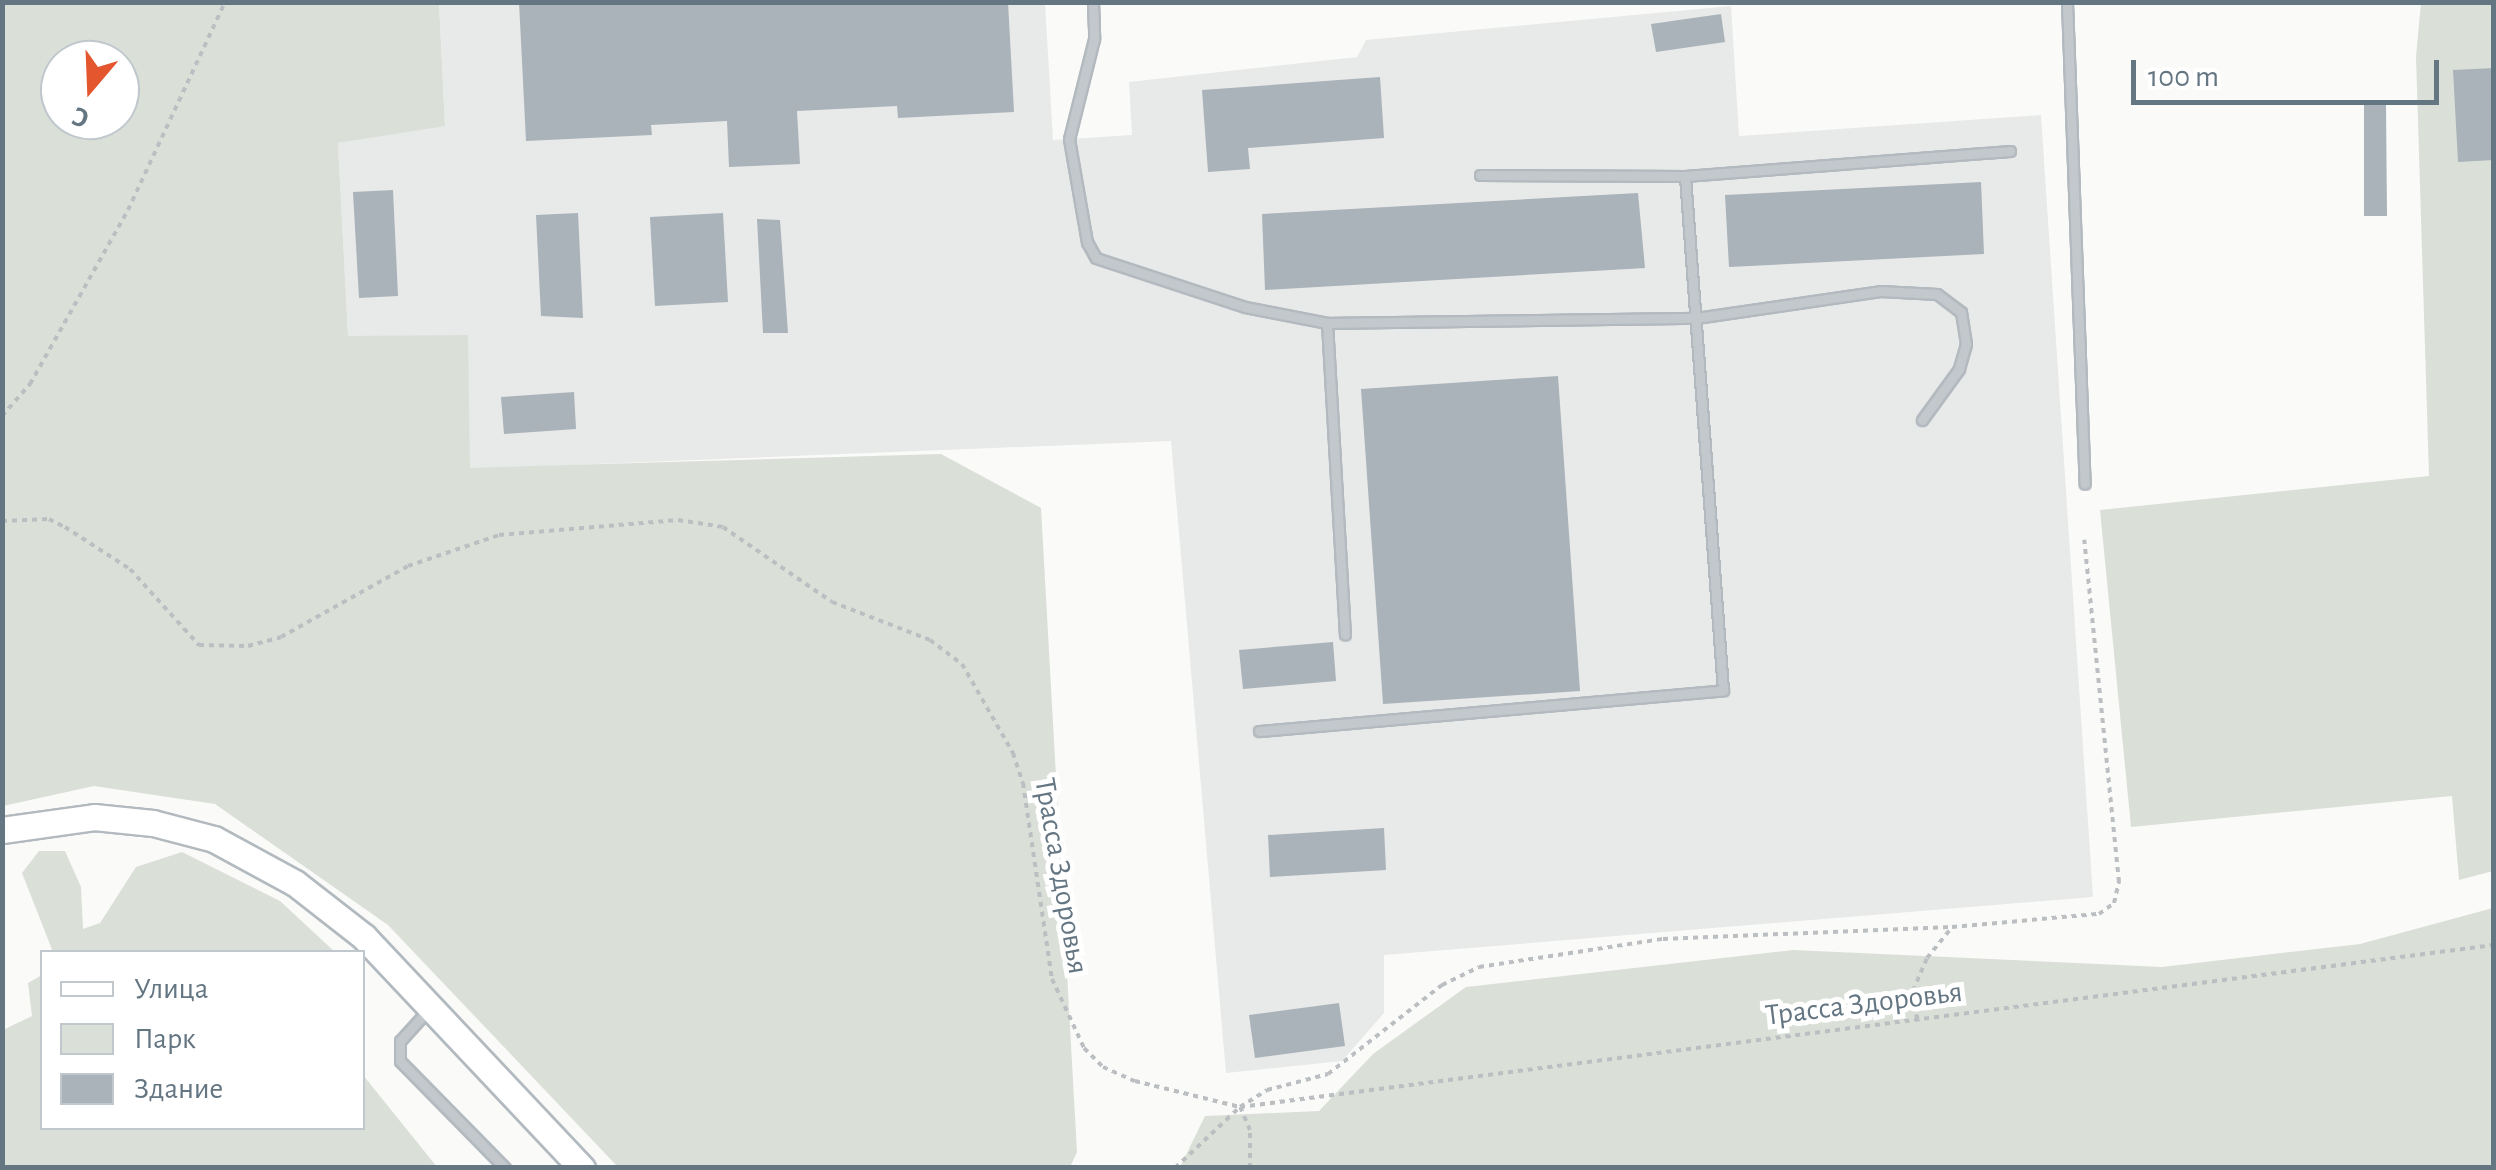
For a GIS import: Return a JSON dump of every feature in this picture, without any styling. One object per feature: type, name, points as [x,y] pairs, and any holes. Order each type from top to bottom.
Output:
[{"type":"street","points":[[2,830],[94,817],[214,839],[294,883],[336,915],[431,1007],[582,1168]]},
{"type":"lane","points":[[1093,2],[1094,38],[1069,139],[1087,242],[1096,258],[1246,307],[1327,324],[1696,318],[1880,292],[1938,294],[1960,312],[1966,344],[1960,370],[1922,420]]},
{"type":"lane","points":[[2067,2],[2085,484]]},
{"type":"lane","points":[[1480,175],[1685,176],[2010,152]]},
{"type":"lane","points":[[1259,731],[1722,690],[1685,176]]},
{"type":"lane","points":[[1327,324],[1345,634]]},
{"type":"lane","points":[[431,1007],[400,1041],[400,1061],[504,1168]]},
{"type":"path","points":[[2,416],[30,384],[128,210],[225,2]]},
{"type":"path","name":"Трасса Здоровья","points":[[2,521],[49,519],[65,527],[130,569],[199,645],[248,646],[281,637],[408,566],[499,535],[678,520],[723,527],[832,602],[930,640],[962,664],[1014,752],[1023,782],[1052,979],[1084,1048],[1103,1067],[1135,1081],[1240,1107],[2494,945]]},
{"type":"path","points":[[1175,1168],[1240,1107],[1267,1090],[1328,1074],[1442,986],[1479,967],[1663,939],[1952,928],[2099,914],[2114,902],[2119,882],[2084,540]]},
{"type":"path","points":[[1918,1019],[1909,1000],[1928,958],[1952,928]]},
{"type":"path","points":[[1240,1107],[1250,1130],[1250,1168]]},
{"type":"shaded area","points":[[439,2],[1045,3],[1053,140],[1132,135],[1129,82],[1357,57],[1366,40],[1731,6],[1739,136],[2041,115],[2093,897],[1384,955],[1384,1013],[1342,1061],[1226,1073],[1171,441],[470,469],[348,336],[338,143],[445,125]]},
{"type":"green space","points":[[2,3],[439,3],[445,126],[338,143],[348,336],[468,335],[470,468],[941,454],[1041,508],[1077,1152],[1070,1167],[618,1167],[388,925],[215,804],[94,786],[3,806]]},
{"type":"green space","points":[[2421,3],[2493,3],[2493,871],[2459,880],[2452,796],[2131,827],[2100,510],[2429,476],[2416,57]]},
{"type":"green space","points":[[39,851],[65,851],[81,887],[83,929],[100,923],[136,867],[182,852],[280,901],[333,950],[52,950],[22,873]]},
{"type":"green space","points":[[2493,908],[2493,1167],[1180,1167],[1205,1116],[1319,1111],[1373,1054],[1466,987],[1793,950],[2162,967],[2360,944]]},
{"type":"green space","points":[[40,976],[40,1130],[365,1130],[365,1077],[437,1167],[3,1167],[3,1030],[32,1016],[28,983]]},
{"type":"building","points":[[519,2],[1008,2],[1014,112],[898,118],[897,106],[797,111],[800,164],[729,167],[727,121],[651,125],[652,135],[526,141]]},
{"type":"building","points":[[1721,14],[1725,42],[1656,52],[1651,24]]},
{"type":"building","points":[[2494,68],[2494,160],[2458,162],[2453,70]]},
{"type":"building","points":[[1380,77],[1384,138],[1248,148],[1250,169],[1208,172],[1202,90]]},
{"type":"building","points":[[2364,105],[2386,105],[2387,216],[2364,216]]},
{"type":"building","points":[[1981,182],[1984,254],[1729,267],[1725,195]]},
{"type":"building","points":[[393,190],[398,296],[359,298],[353,192]]},
{"type":"building","points":[[1638,193],[1645,268],[1265,290],[1262,214]]},
{"type":"building","points":[[578,213],[583,318],[541,316],[536,215]]},
{"type":"building","points":[[723,213],[728,302],[655,306],[650,217]]},
{"type":"building","points":[[757,219],[780,220],[788,333],[763,333]]},
{"type":"building","points":[[1558,376],[1580,691],[1383,704],[1361,389]]},
{"type":"building","points":[[574,392],[576,429],[504,434],[501,397]]},
{"type":"building","points":[[1333,642],[1336,681],[1243,689],[1239,650]]},
{"type":"building","points":[[1384,828],[1386,870],[1270,877],[1268,835]]},
{"type":"building","points":[[1339,1003],[1345,1046],[1255,1058],[1249,1015]]}]
